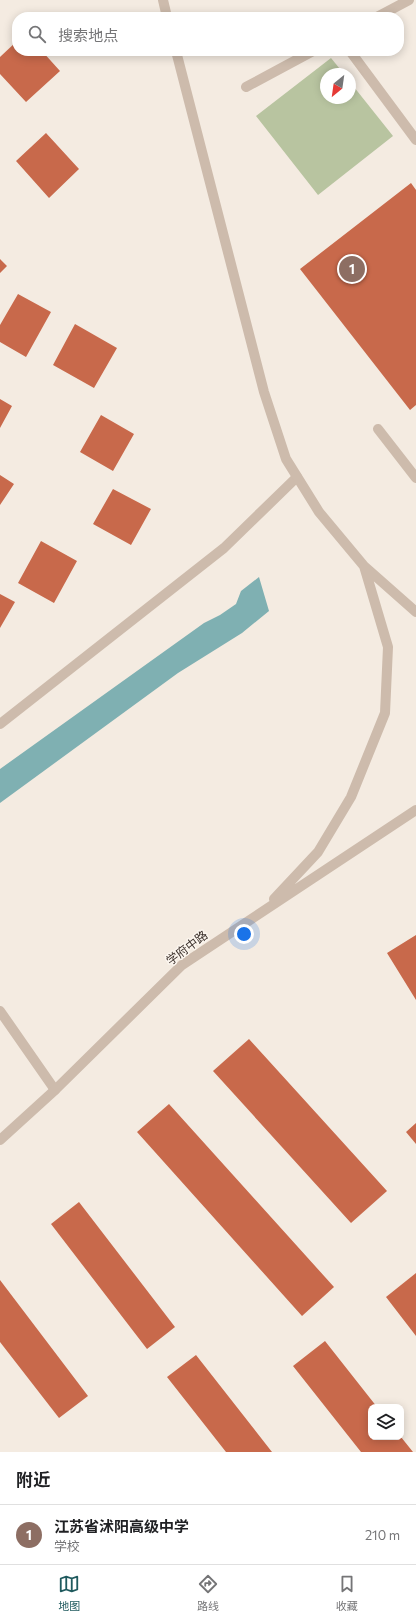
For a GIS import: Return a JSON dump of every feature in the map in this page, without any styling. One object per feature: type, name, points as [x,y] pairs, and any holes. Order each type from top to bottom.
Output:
[{"type":"street","points":[[163,0],[167,12]]},
{"type":"street","points":[[386,12],[409,0]]},
{"type":"street","points":[[177,56],[264,392],[286,459],[319,512],[364,566],[416,612]]},
{"type":"street","points":[[246,87],[304,56]]},
{"type":"street","points":[[354,56],[416,140]]},
{"type":"street","points":[[378,429],[415,473]]},
{"type":"street","points":[[0,724],[224,548],[297,477]]},
{"type":"street","points":[[263,911],[318,852],[351,797],[384,713],[388,647],[364,566]]},
{"type":"street","name":"学府中路","points":[[0,1140],[56,1090],[182,965],[416,810]]},
{"type":"street","points":[[0,1011],[56,1090]]},
{"type":"green space","points":[[331,58],[339,68],[320,68],[320,104],[356,104],[356,90],[393,136],[318,195],[256,116]]},
{"type":"water","points":[[259,577],[269,611],[242,633],[178,673],[0,803],[0,769],[204,623],[220,615],[236,604],[241,591]]},
{"type":"building","points":[[12,46],[12,56],[46,56],[60,71],[26,102],[0,74],[0,57]]},
{"type":"building","points":[[46,133],[79,169],[49,198],[16,161]]},
{"type":"building","points":[[411,183],[416,190],[416,405],[410,410],[300,269]]},
{"type":"building","points":[[0,259],[7,266],[0,273]]},
{"type":"building","points":[[18,294],[51,312],[26,357],[0,342],[0,325]]},
{"type":"building","points":[[75,324],[117,348],[94,388],[53,365]]},
{"type":"building","points":[[0,399],[12,406],[0,428]]},
{"type":"building","points":[[101,415],[134,434],[113,471],[80,452]]},
{"type":"building","points":[[0,475],[14,484],[0,505]]},
{"type":"building","points":[[113,489],[151,509],[131,545],[93,524]]},
{"type":"building","points":[[41,541],[77,561],[54,603],[18,583]]},
{"type":"building","points":[[0,594],[15,602],[0,628]]},
{"type":"building","points":[[416,935],[416,1000],[387,953]]},
{"type":"building","points":[[249,1039],[387,1191],[351,1223],[213,1071]]},
{"type":"building","points":[[169,1104],[334,1287],[302,1316],[137,1132]]},
{"type":"building","points":[[416,1123],[416,1144],[406,1132]]},
{"type":"building","points":[[79,1202],[175,1327],[147,1349],[51,1224]]},
{"type":"building","points":[[416,1273],[416,1336],[386,1297]]},
{"type":"building","points":[[0,1280],[88,1396],[59,1418],[0,1342]]},
{"type":"building","points":[[325,1341],[375,1404],[368,1404],[368,1440],[403,1440],[413,1452],[361,1452],[293,1366]]},
{"type":"building","points":[[196,1355],[272,1452],[226,1452],[167,1377]]},
{"type":"place","name":"江苏省沭阳高级中学","points":[[352,269]]}]
